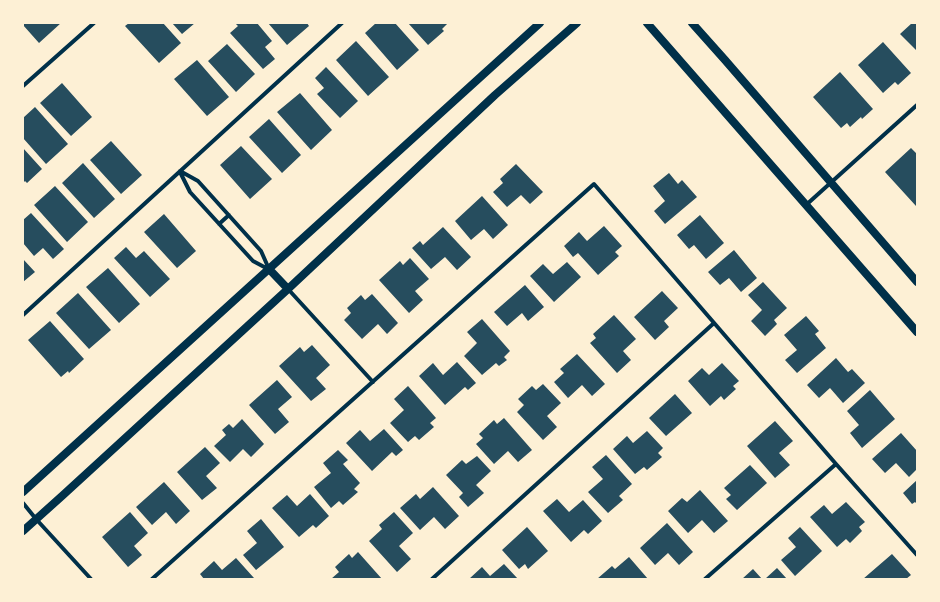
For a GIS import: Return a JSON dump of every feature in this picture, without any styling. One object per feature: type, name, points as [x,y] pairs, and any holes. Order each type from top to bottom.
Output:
[{"type":"main road","points":[[23,492],[540,23]]},
{"type":"main road","points":[[23,531],[288,289],[495,96],[578,23]]},
{"type":"main road","points":[[647,23],[917,332]]},
{"type":"main road","points":[[692,23],[917,282]]},
{"type":"main road","points":[[269,269],[288,289]]},
{"type":"street","points":[[23,86],[94,23]]},
{"type":"street","points":[[23,315],[342,23]]},
{"type":"street","points":[[806,205],[917,105]]},
{"type":"street","points":[[180,172],[198,181],[261,251],[269,269]]},
{"type":"street","points":[[180,172],[190,192],[219,224],[253,261],[269,269]]},
{"type":"street","points":[[152,579],[594,184],[836,464],[917,555]]},
{"type":"street","points":[[219,224],[229,215]]},
{"type":"street","points":[[288,289],[373,382]]},
{"type":"street","points":[[432,579],[714,323]]},
{"type":"street","points":[[705,579],[836,464]]},
{"type":"street","points":[[23,503],[91,579]]},
{"type":"building","points":[[23,23],[61,23],[39,43],[23,25]]},
{"type":"building","points":[[129,23],[163,23],[181,43],[159,63],[125,26]]},
{"type":"building","points":[[172,23],[195,23],[182,34]]},
{"type":"building","points":[[235,23],[257,23],[272,41],[265,47],[275,59],[263,69],[230,33],[238,26]]},
{"type":"building","points":[[268,23],[307,23],[309,26],[287,45]]},
{"type":"building","points":[[376,23],[395,23],[419,50],[397,70],[365,33]]},
{"type":"building","points":[[408,23],[448,23],[442,29],[444,31],[428,45]]},
{"type":"building","points":[[912,23],[917,23],[917,51],[900,34]]},
{"type":"building","points":[[356,41],[389,77],[368,96],[336,60]]},
{"type":"building","points":[[883,42],[911,73],[898,85],[895,82],[883,93],[858,65]]},
{"type":"building","points":[[227,44],[255,74],[236,92],[208,61]]},
{"type":"building","points":[[197,60],[229,97],[207,116],[174,79]]},
{"type":"building","points":[[326,67],[358,101],[340,118],[317,94],[324,88],[315,78]]},
{"type":"building","points":[[840,72],[873,109],[850,127],[847,123],[841,128],[813,97]]},
{"type":"building","points":[[62,83],[92,117],[71,136],[40,103]]},
{"type":"building","points":[[300,93],[332,130],[311,150],[277,112]]},
{"type":"building","points":[[35,107],[68,144],[46,164],[23,138],[23,118]]},
{"type":"building","points":[[269,119],[301,155],[282,173],[249,137]]},
{"type":"building","points":[[111,141],[142,175],[121,194],[90,160]]},
{"type":"building","points":[[241,146],[272,179],[250,199],[220,165]]},
{"type":"building","points":[[23,148],[42,169],[27,183],[25,181],[23,183]]},
{"type":"building","points":[[911,148],[917,154],[916,206],[885,172]]},
{"type":"building","points":[[83,163],[115,199],[94,218],[62,183]]},
{"type":"building","points":[[516,164],[543,192],[530,204],[521,195],[507,207],[493,192],[503,183],[500,179]]},
{"type":"building","points":[[669,173],[678,184],[682,180],[697,197],[665,224],[654,211],[665,201],[653,186]]},
{"type":"building","points":[[55,186],[88,222],[67,242],[34,205]]},
{"type":"building","points":[[482,196],[508,225],[493,239],[484,229],[471,240],[455,221]]},
{"type":"building","points":[[31,213],[64,249],[53,259],[43,248],[34,256],[23,243],[23,220]]},
{"type":"building","points":[[164,214],[196,251],[177,268],[144,232]]},
{"type":"building","points":[[700,215],[724,243],[706,259],[694,245],[689,249],[677,235]]},
{"type":"building","points":[[604,226],[622,246],[615,252],[619,256],[598,275],[578,253],[573,257],[564,246],[579,232],[587,241]]},
{"type":"building","points":[[443,227],[471,257],[457,270],[445,257],[431,269],[412,248],[420,241],[423,245]]},
{"type":"building","points":[[126,247],[136,258],[144,251],[170,279],[150,297],[114,258]]},
{"type":"building","points":[[734,250],[757,278],[741,292],[729,278],[720,285],[708,272]]},
{"type":"building","points":[[410,258],[429,279],[415,291],[423,300],[409,313],[379,280],[400,261],[403,265]]},
{"type":"building","points":[[23,259],[35,272],[23,282]]},
{"type":"building","points":[[567,262],[581,277],[554,302],[530,276],[543,264],[553,274]]},
{"type":"building","points":[[108,268],[140,304],[119,323],[86,287]]},
{"type":"building","points":[[763,282],[787,308],[774,320],[777,324],[765,336],[751,321],[762,310],[748,295]]},
{"type":"building","points":[[525,285],[544,307],[528,321],[522,313],[507,326],[494,312]]},
{"type":"building","points":[[662,291],[678,308],[664,321],[669,327],[655,340],[634,317]]},
{"type":"building","points":[[78,293],[111,330],[89,349],[56,313]]},
{"type":"building","points":[[372,294],[398,323],[387,334],[378,324],[362,339],[344,320],[351,313],[347,308],[361,295],[365,300]]},
{"type":"building","points":[[614,315],[636,339],[623,351],[631,360],[617,373],[590,343],[596,338],[593,334]]},
{"type":"building","points":[[806,316],[819,331],[815,334],[826,348],[797,373],[785,360],[797,350],[784,335]]},
{"type":"building","points":[[482,319],[510,351],[504,357],[507,360],[499,366],[496,363],[482,375],[464,356],[477,343],[467,332]]},
{"type":"building","points":[[50,321],[84,359],[69,373],[68,371],[61,377],[28,340]]},
{"type":"building","points":[[312,345],[330,365],[316,378],[326,389],[311,401],[279,366],[300,347],[304,352]]},
{"type":"building","points":[[577,354],[605,384],[592,396],[582,385],[568,398],[554,382],[564,373],[560,369]]},
{"type":"building","points":[[836,358],[848,372],[852,369],[865,383],[843,403],[830,388],[819,398],[807,385]]},
{"type":"building","points":[[457,362],[476,383],[468,390],[465,387],[445,405],[419,376],[433,363],[443,375]]},
{"type":"building","points":[[722,363],[739,381],[733,386],[736,389],[724,400],[721,396],[710,406],[688,381],[702,368],[709,375]]},
{"type":"building","points":[[277,380],[292,397],[278,409],[289,422],[275,434],[249,405]]},
{"type":"building","points":[[543,384],[561,403],[547,416],[557,427],[543,440],[517,412],[524,405],[518,399],[532,386],[536,390]]},
{"type":"building","points":[[408,386],[436,418],[430,423],[434,427],[419,440],[415,436],[408,442],[390,423],[404,410],[394,399]]},
{"type":"building","points":[[870,390],[895,419],[862,448],[850,433],[859,425],[847,411]]},
{"type":"building","points":[[675,394],[692,413],[666,436],[649,418]]},
{"type":"building","points":[[504,418],[532,450],[518,462],[508,451],[494,464],[476,444],[483,438],[479,434],[494,420],[497,424]]},
{"type":"building","points":[[242,419],[264,444],[251,457],[243,449],[230,462],[214,446],[226,435],[222,430],[229,424],[233,428]]},
{"type":"building","points":[[775,421],[793,441],[779,453],[790,465],[775,478],[747,446]]},
{"type":"building","points":[[384,429],[403,450],[396,456],[392,452],[372,471],[346,443],[360,430],[370,441]]},
{"type":"building","points":[[647,431],[663,448],[658,453],[662,457],[647,470],[644,467],[635,474],[613,449],[627,436],[633,443]]},
{"type":"building","points":[[901,433],[917,451],[917,469],[909,477],[896,463],[885,473],[872,459]]},
{"type":"building","points":[[205,447],[220,463],[206,476],[217,488],[202,500],[177,472]]},
{"type":"building","points":[[338,450],[348,460],[343,464],[360,483],[354,489],[358,492],[343,505],[339,501],[331,508],[314,487],[331,473],[323,463]]},
{"type":"building","points":[[606,455],[632,484],[619,496],[623,500],[608,513],[588,492],[603,479],[592,467]]},
{"type":"building","points":[[477,456],[491,471],[476,485],[484,493],[468,507],[459,497],[463,493],[446,475],[462,460],[466,464]]},
{"type":"building","points":[[750,465],[767,483],[737,510],[726,499],[731,495],[724,488]]},
{"type":"building","points":[[917,480],[917,504],[915,502],[912,504],[903,493]]},
{"type":"building","points":[[164,482],[190,511],[176,524],[166,512],[152,525],[136,507]]},
{"type":"building","points":[[433,487],[459,516],[445,529],[434,517],[420,530],[400,508],[416,494],[420,499]]},
{"type":"building","points":[[700,490],[728,521],[714,533],[702,520],[688,533],[668,511],[682,498],[687,502]]},
{"type":"building","points":[[310,494],[329,516],[316,528],[313,525],[299,537],[272,508],[287,495],[297,506]]},
{"type":"building","points":[[557,499],[569,512],[583,500],[602,521],[588,534],[584,530],[571,542],[543,511]]},
{"type":"building","points":[[846,502],[865,522],[859,527],[862,531],[850,543],[846,539],[837,547],[810,517],[824,505],[832,514]]},
{"type":"building","points":[[130,512],[148,533],[134,546],[142,555],[128,567],[102,537]]},
{"type":"building","points":[[394,512],[413,533],[399,546],[411,559],[397,572],[369,541],[382,529],[379,525]]},
{"type":"building","points":[[261,519],[284,547],[256,570],[243,555],[257,543],[247,531]]},
{"type":"building","points":[[667,523],[693,552],[679,565],[668,553],[655,565],[640,548]]},
{"type":"building","points":[[527,527],[548,551],[528,569],[525,564],[519,569],[502,550]]},
{"type":"building","points":[[800,527],[822,551],[795,576],[781,560],[796,547],[788,538]]},
{"type":"building","points":[[358,552],[382,579],[331,579],[339,572],[335,567],[349,554],[352,558]]},
{"type":"building","points":[[892,554],[911,575],[906,579],[863,579]]},
{"type":"building","points":[[629,557],[648,579],[597,579],[612,566],[615,569]]},
{"type":"building","points":[[236,558],[254,578],[253,579],[204,579],[200,574],[214,561],[222,570]]},
{"type":"building","points":[[504,564],[518,579],[469,579],[482,567],[490,576]]},
{"type":"building","points":[[777,568],[787,579],[765,579]]},
{"type":"building","points":[[753,569],[762,579],[742,579]]}]
